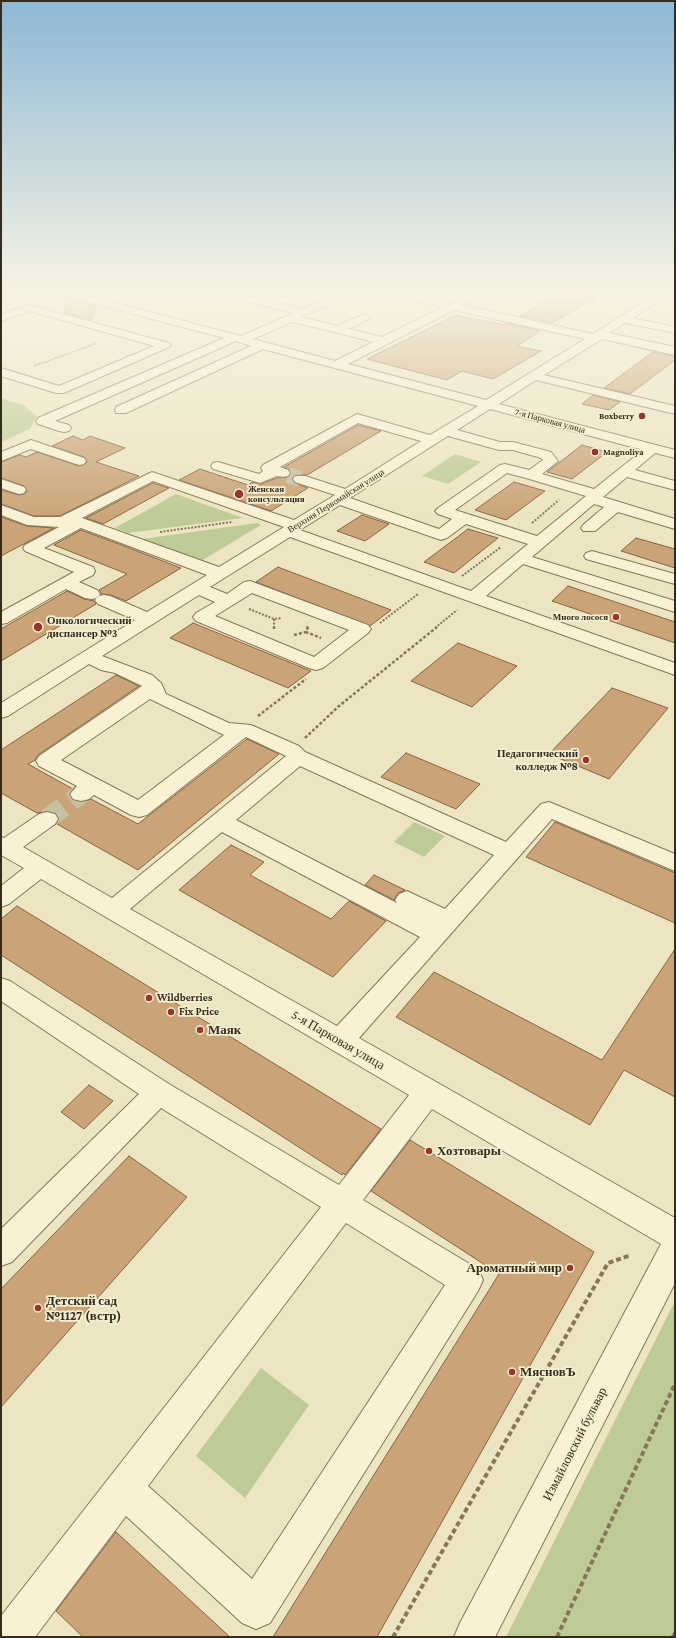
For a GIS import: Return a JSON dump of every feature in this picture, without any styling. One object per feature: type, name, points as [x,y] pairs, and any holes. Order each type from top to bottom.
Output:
[{"type":"street","points":[[4,375],[60,390],[115,366]]},
{"type":"street","points":[[64,428],[43,421],[172,366]]},
{"type":"street","points":[[121,410],[215,366]]},
{"type":"street","name":"7-я Парковая улица","points":[[341,366],[675,454]]},
{"type":"street","name":"Верхняя Первомайская улица","points":[[1,712],[550,366]]},
{"type":"street","points":[[535,376],[675,410]]},
{"type":"street","points":[[432,440],[357,418],[268,468],[440,535],[464,518]]},
{"type":"street","points":[[446,432],[499,446],[513,446],[546,455],[551,461],[530,475]]},
{"type":"street","points":[[1,457],[31,444],[79,461]]},
{"type":"street","points":[[474,597],[653,448]]},
{"type":"street","points":[[218,466],[260,479],[288,475]]},
{"type":"street","points":[[539,542],[443,512],[506,468],[574,488],[615,506],[675,524]]},
{"type":"street","points":[[625,472],[675,486]]},
{"type":"street","points":[[63,522],[152,476],[269,517],[292,529],[474,597],[675,669]]},
{"type":"street","points":[[1,483],[19,490]]},
{"type":"street","points":[[588,528],[615,506]]},
{"type":"street","points":[[1,510],[32,522],[80,522],[221,574]]},
{"type":"street","points":[[1,619],[87,571],[30,548],[80,522]]},
{"type":"street","points":[[592,556],[638,570],[647,570],[675,579]]},
{"type":"street","points":[[520,558],[675,607]]},
{"type":"street","points":[[626,592],[647,570]]},
{"type":"street","points":[[66,583],[149,619]]},
{"type":"street","points":[[657,602],[675,583]]},
{"type":"street","points":[[250,586],[365,630],[340,645],[316,664],[202,617],[228,601],[250,586]]},
{"type":"street","points":[[198,588],[228,601]]},
{"type":"street","points":[[89,657],[108,666],[120,668],[145,679],[154,687],[158,697],[226,729],[244,729],[509,853]]},
{"type":"street","points":[[154,687],[46,761],[87,790],[139,810],[244,729]]},
{"type":"street","points":[[1,691],[20,700]]},
{"type":"street","points":[[113,910],[219,821],[295,754]]},
{"type":"street","points":[[340,1041],[549,809],[675,862]]},
{"type":"street","points":[[4,847],[47,819]]},
{"type":"street","points":[[219,821],[443,928]]},
{"type":"street","name":"5-я Парковая улица","points":[[4,847],[675,1235]]},
{"type":"street","points":[[1,898],[40,868]]},
{"type":"street","points":[[407,900],[443,928]]},
{"type":"street","points":[[1,988],[46,1020],[159,1092],[467,1280],[256,1609],[124,1489]]},
{"type":"street","points":[[1,1251],[159,1092]]},
{"type":"street","points":[[10,1637],[341,1203],[428,1092]]},
{"type":"street","name":"Измайловский бульвар","points":[[474,1637],[675,1250]]},
{"type":"path","points":[[4,375],[29,366]]},
{"type":"path","points":[[447,587],[516,535],[574,488]]},
{"type":"path","points":[[124,537],[269,517]]},
{"type":"path","points":[[228,601],[274,619],[289,617]]},
{"type":"path","points":[[295,754],[339,706],[458,610]]},
{"type":"path","points":[[302,622],[308,624],[306,632],[340,645]]},
{"type":"path","points":[[261,714],[279,700]]},
{"type":"path","points":[[393,1637],[608,1263],[630,1255]]},
{"type":"path","points":[[557,1637],[675,1384]]},
{"type":"path","points":[[673,1637],[675,1633]]},
{"type":"green space","points":[[1,398],[23,405],[37,416],[30,429],[1,442]]},
{"type":"green space","points":[[455,454],[481,462],[448,484],[422,476]]},
{"type":"green space","points":[[176,494],[243,518],[128,533],[115,528]]},
{"type":"green space","points":[[257,523],[261,525],[201,561],[142,539]]},
{"type":"green space","points":[[414,822],[445,836],[424,857],[394,842]]},
{"type":"green space","points":[[675,1301],[675,1637],[506,1637]]},
{"type":"green space","points":[[261,1368],[309,1405],[245,1498],[196,1456]]},
{"type":"building","points":[[395,366],[515,366],[493,379],[462,371],[447,380]]},
{"type":"building","points":[[633,366],[666,366],[630,394],[604,388]]},
{"type":"building","points":[[593,395],[620,402],[609,410],[582,404]]},
{"type":"building","points":[[358,425],[381,431],[307,475],[294,475],[292,478],[294,483],[308,488],[271,511],[179,480],[200,469],[248,485],[253,482],[261,484],[277,478],[288,477],[291,472],[284,467]]},
{"type":"building","points":[[73,436],[83,440],[90,436],[125,448],[96,462],[139,476],[60,516],[34,516],[1,504],[1,490],[19,495],[24,494],[27,491],[24,486],[1,478],[1,462],[20,455],[26,457],[37,452],[79,466],[84,465],[87,462],[84,457],[52,446]]},
{"type":"building","points":[[582,445],[607,452],[572,479],[547,472]]},
{"type":"building","points":[[514,482],[545,491],[506,520],[475,510]]},
{"type":"building","points":[[153,483],[169,488],[103,524],[86,518]]},
{"type":"building","points":[[362,515],[389,524],[365,541],[337,531]]},
{"type":"building","points":[[1,517],[27,526],[54,528],[1,556]]},
{"type":"building","points":[[468,529],[498,538],[454,573],[424,562]]},
{"type":"building","points":[[81,530],[181,568],[126,601],[111,595],[102,594],[99,590],[127,574],[54,545]]},
{"type":"building","points":[[636,538],[675,549],[675,568],[621,551]]},
{"type":"building","points":[[278,567],[391,610],[370,626],[256,582]]},
{"type":"building","points":[[568,586],[675,622],[675,643],[552,601]]},
{"type":"building","points":[[67,591],[84,599],[94,601],[96,604],[1,661],[1,629]]},
{"type":"building","points":[[193,623],[311,671],[288,688],[170,638]]},
{"type":"building","points":[[458,643],[517,666],[472,707],[411,681]]},
{"type":"building","points":[[116,675],[139,686],[38,755],[35,760],[28,764],[73,789],[69,794],[73,800],[81,802],[91,799],[138,824],[247,739],[279,754],[138,870],[57,824],[59,818],[55,813],[47,811],[37,813],[1,793],[1,750]]},
{"type":"building","points":[[612,688],[668,708],[609,779],[549,754]]},
{"type":"building","points":[[406,753],[480,784],[456,809],[381,777]]},
{"type":"building","points":[[555,822],[675,873],[675,923],[526,857]]},
{"type":"building","points":[[231,845],[264,862],[250,875],[331,919],[349,901],[386,921],[333,977],[179,890]]},
{"type":"building","points":[[374,875],[405,890],[398,893],[394,900],[365,885]]},
{"type":"building","points":[[17,906],[381,1129],[345,1175],[343,1173],[342,1175],[1,955],[1,919]]},
{"type":"building","points":[[675,949],[675,1097],[624,1070],[590,1125],[396,1017],[434,972],[602,1060]]},
{"type":"building","points":[[89,1085],[113,1101],[84,1129],[61,1112]]},
{"type":"building","points":[[410,1140],[594,1252],[377,1637],[273,1637],[499,1274],[371,1191]]},
{"type":"building","points":[[129,1156],[187,1197],[1,1407],[1,1289]]},
{"type":"building","points":[[116,1532],[230,1637],[83,1637],[56,1611]]},
{"type":"tunnel","points":[[288,475],[300,479]]},
{"type":"tunnel","points":[[47,819],[81,794]]},
{"type":"place","name":"Boxberry","points":[[642,416]]},
{"type":"place","name":"Magnoliya","points":[[595,452]]},
{"type":"place","name":"Женская консультация","points":[[239,494]]},
{"type":"place","name":"Много лосося","points":[[616,617]]},
{"type":"place","name":"Онкологический диспансер №3","points":[[38,627]]},
{"type":"place","name":"Педагогический колледж №8","points":[[586,760]]},
{"type":"place","name":"Wildberries","points":[[149,998]]},
{"type":"place","name":"Fix Price","points":[[171,1012]]},
{"type":"place","name":"Маяк","points":[[200,1030]]},
{"type":"place","name":"Хозтовары","points":[[429,1151]]},
{"type":"place","name":"Ароматный мир","points":[[570,1268]]},
{"type":"place","name":"Детский сад №1127 (встр)","points":[[38,1308]]},
{"type":"place","name":"МясновЪ","points":[[512,1372]]}]
